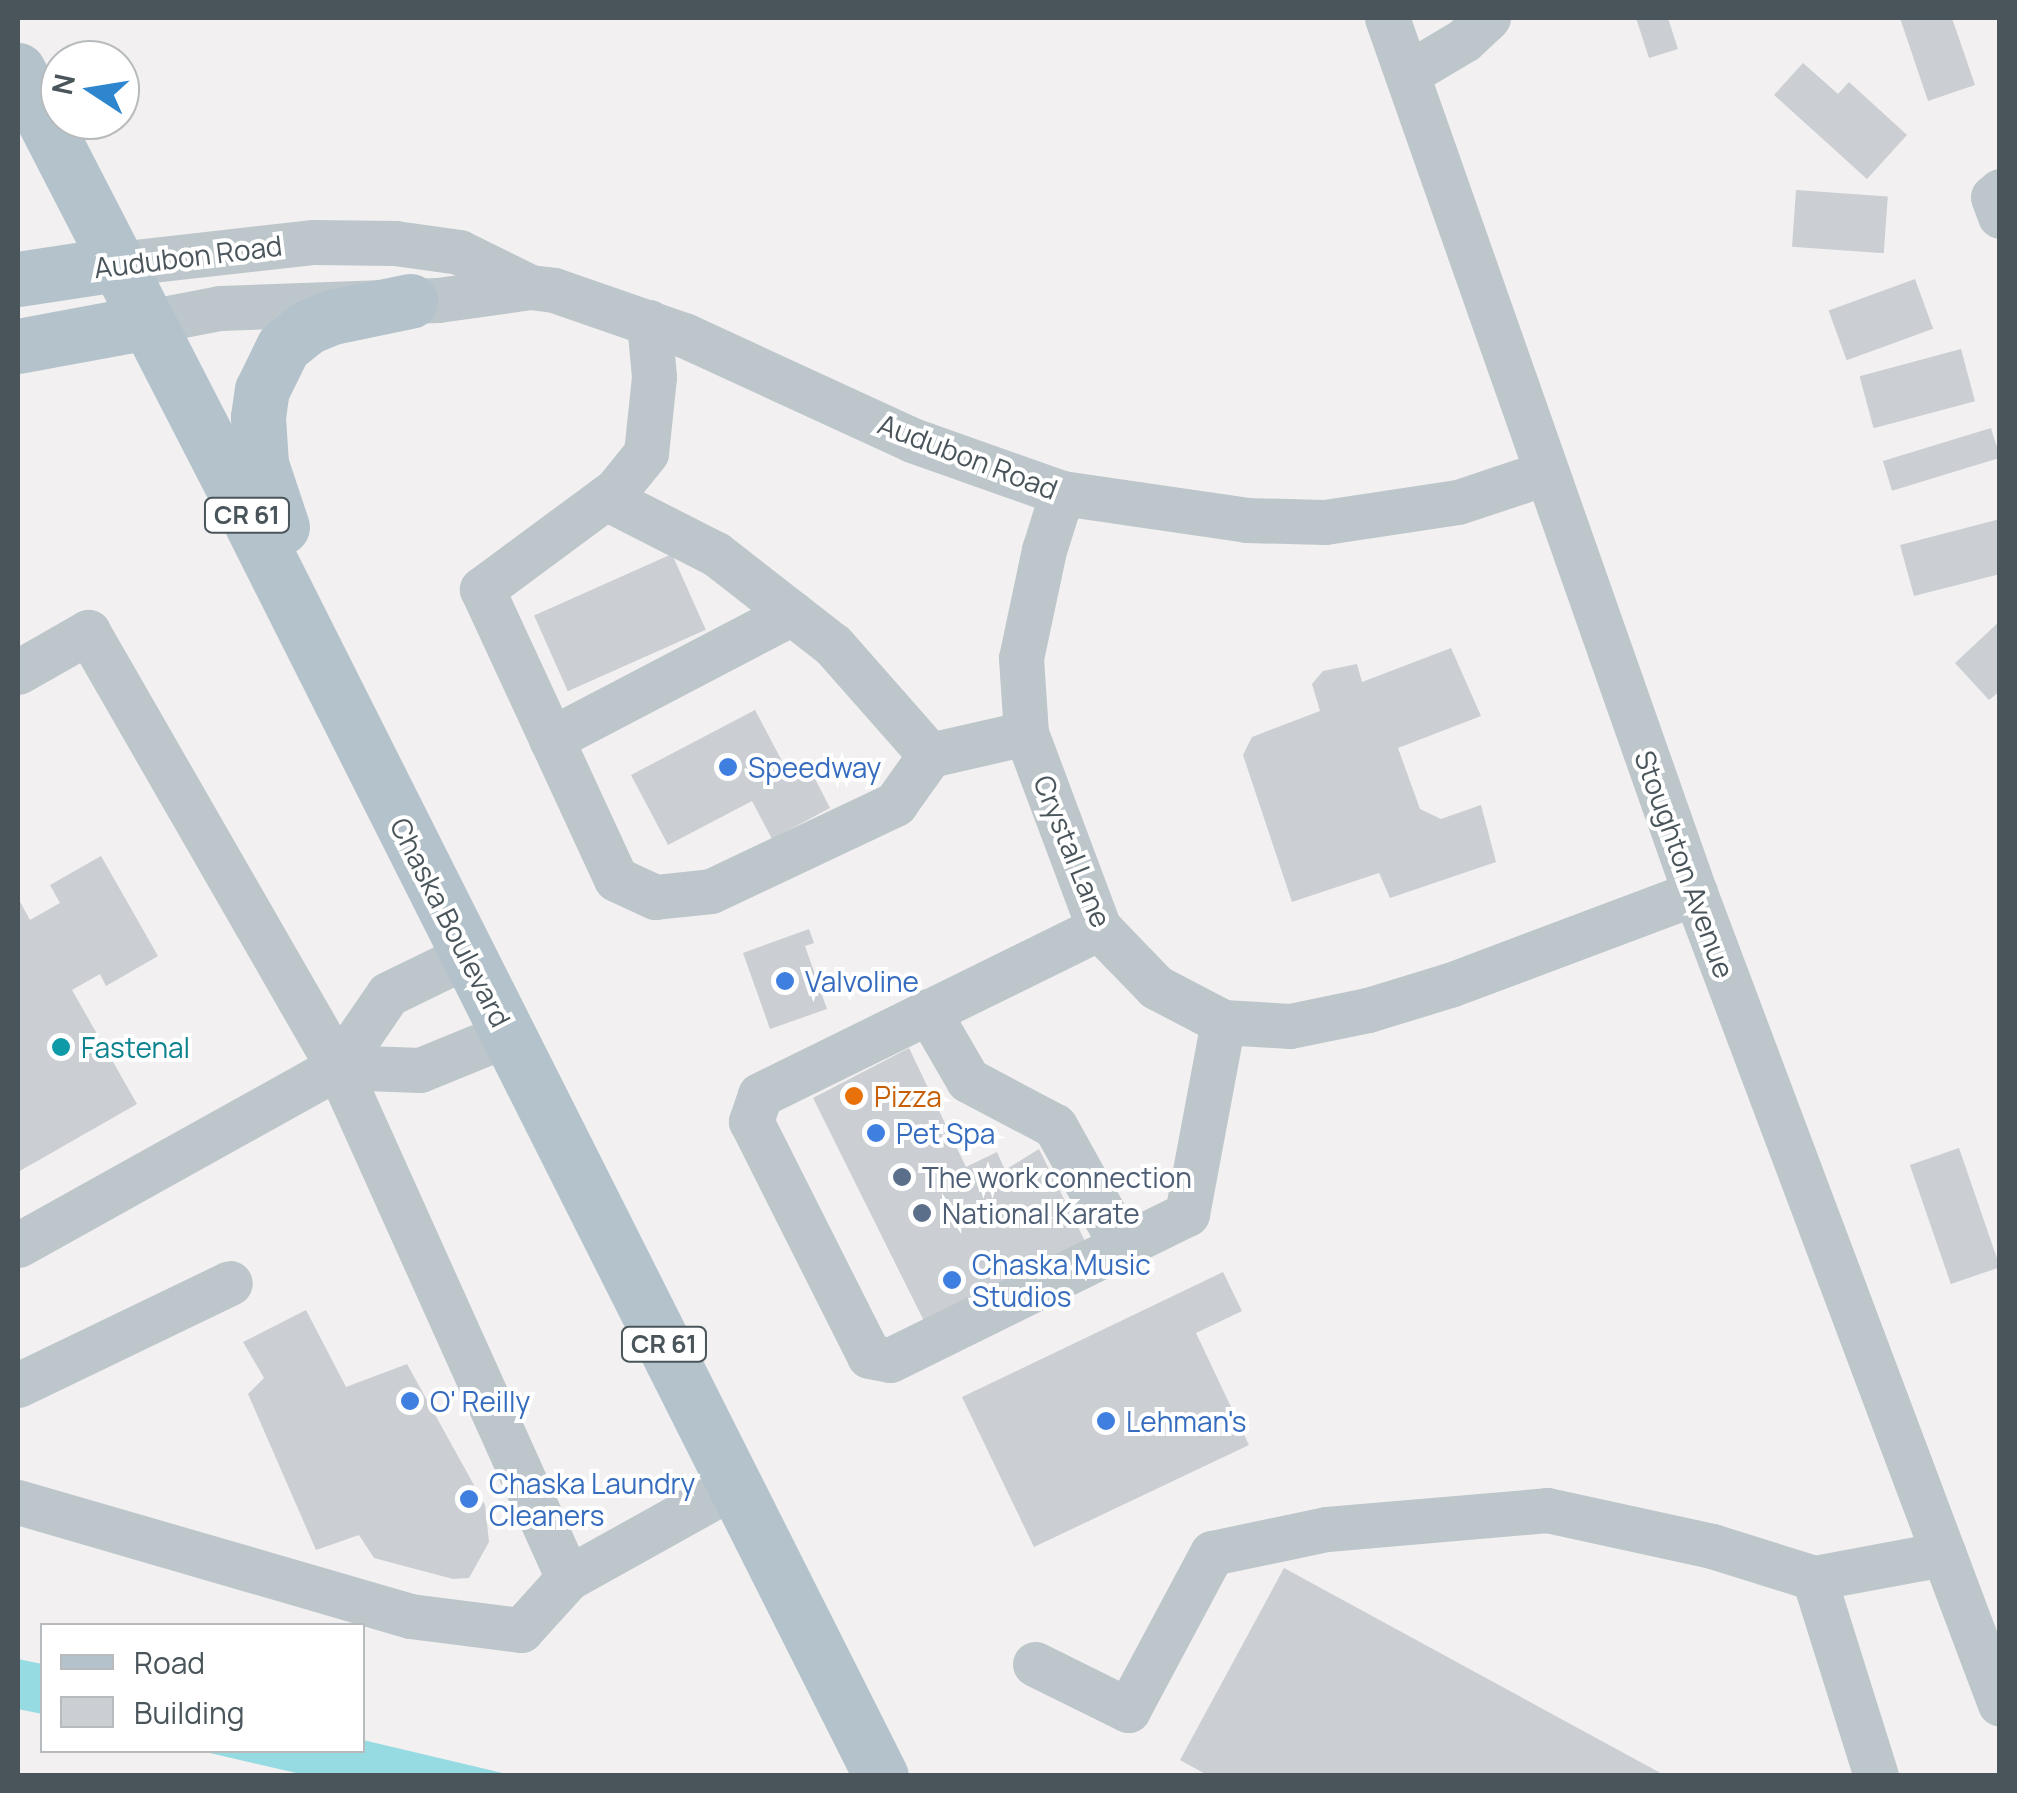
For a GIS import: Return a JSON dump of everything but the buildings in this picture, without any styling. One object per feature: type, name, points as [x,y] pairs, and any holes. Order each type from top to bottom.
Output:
[{"type":"main road","name":"Chaska Boulevard","points":[[18,70],[870,1754]]},
{"type":"main road","name":"Audubon Road","points":[[18,279],[117,264]]},
{"type":"main road","points":[[345,710],[319,618],[261,464],[258,417],[262,390],[283,347],[308,327],[410,301]]},
{"type":"main road","name":"Audubon Road","points":[[18,346],[147,322]]},
{"type":"street","name":"Stoughton Avenue","points":[[1387,18],[1695,893],[1995,1681]]},
{"type":"street","points":[[1407,74],[1464,40],[1488,18]]},
{"type":"street","points":[[2000,190],[1992,197],[2000,216]]},
{"type":"street","name":"Audubon Road","points":[[117,264],[238,248],[395,242],[459,252],[530,287]]},
{"type":"street","name":"Audubon Road","points":[[147,322],[220,308],[410,301],[530,287],[554,290],[649,322],[775,374],[912,440],[1062,494],[1246,520],[1325,522],[1458,502],[1544,473]]},
{"type":"street","points":[[649,322],[654,377],[646,453],[606,498],[482,589],[616,879],[656,897],[712,891],[895,804],[930,755],[1026,733]]},
{"type":"street","name":"Crystal Lane","points":[[1062,494],[1044,550],[1021,658],[1026,733],[1100,928],[1156,987],[1223,1022],[1290,1026],[1368,1010],[1450,985],[1695,893]]},
{"type":"street","points":[[606,498],[716,554],[833,645],[930,755]]},
{"type":"street","points":[[551,739],[792,613]]},
{"type":"street","points":[[18,672],[88,632],[338,1067],[568,1578]]},
{"type":"street","points":[[1100,928],[760,1094],[750,1121],[869,1356],[890,1360],[1187,1214],[1223,1022]]},
{"type":"street","points":[[18,1246],[338,1067],[388,994],[468,955]]},
{"type":"street","points":[[928,1012],[968,1080],[1055,1126],[1122,1247]]},
{"type":"street","points":[[338,1067],[420,1070],[508,1034]]},
{"type":"street","points":[[18,1385],[230,1283]]},
{"type":"street","points":[[18,1502],[410,1616],[522,1630],[568,1578],[735,1485]]},
{"type":"street","points":[[1035,1664],[1128,1710],[1212,1553],[1327,1529],[1547,1510],[1712,1546],[1814,1578],[1944,1554]]},
{"type":"street","points":[[1814,1578],[1876,1776]]},
{"type":"water","points":[[18,1659],[40,1664],[40,1714],[18,1709]]},
{"type":"water","points":[[365,1740],[511,1775],[305,1775],[210,1753],[365,1753]]},
{"type":"place","name":"Speedway","points":[[728,767]]},
{"type":"place","name":"Valvoline","points":[[785,981]]},
{"type":"place","name":"Fastenal","points":[[61,1047]]},
{"type":"place","name":"Pizza","points":[[854,1096]]},
{"type":"place","name":"Pet Spa","points":[[876,1133]]},
{"type":"place","name":"The work connection","points":[[902,1177]]},
{"type":"place","name":"National Karate","points":[[922,1213]]},
{"type":"place","name":"Chaska Music Studios","points":[[952,1280]]},
{"type":"place","name":"O' Reilly","points":[[410,1401]]},
{"type":"place","name":"Lehman's","points":[[1106,1421]]},
{"type":"place","name":"Chaska Laundry Cleaners","points":[[469,1499]]}]
